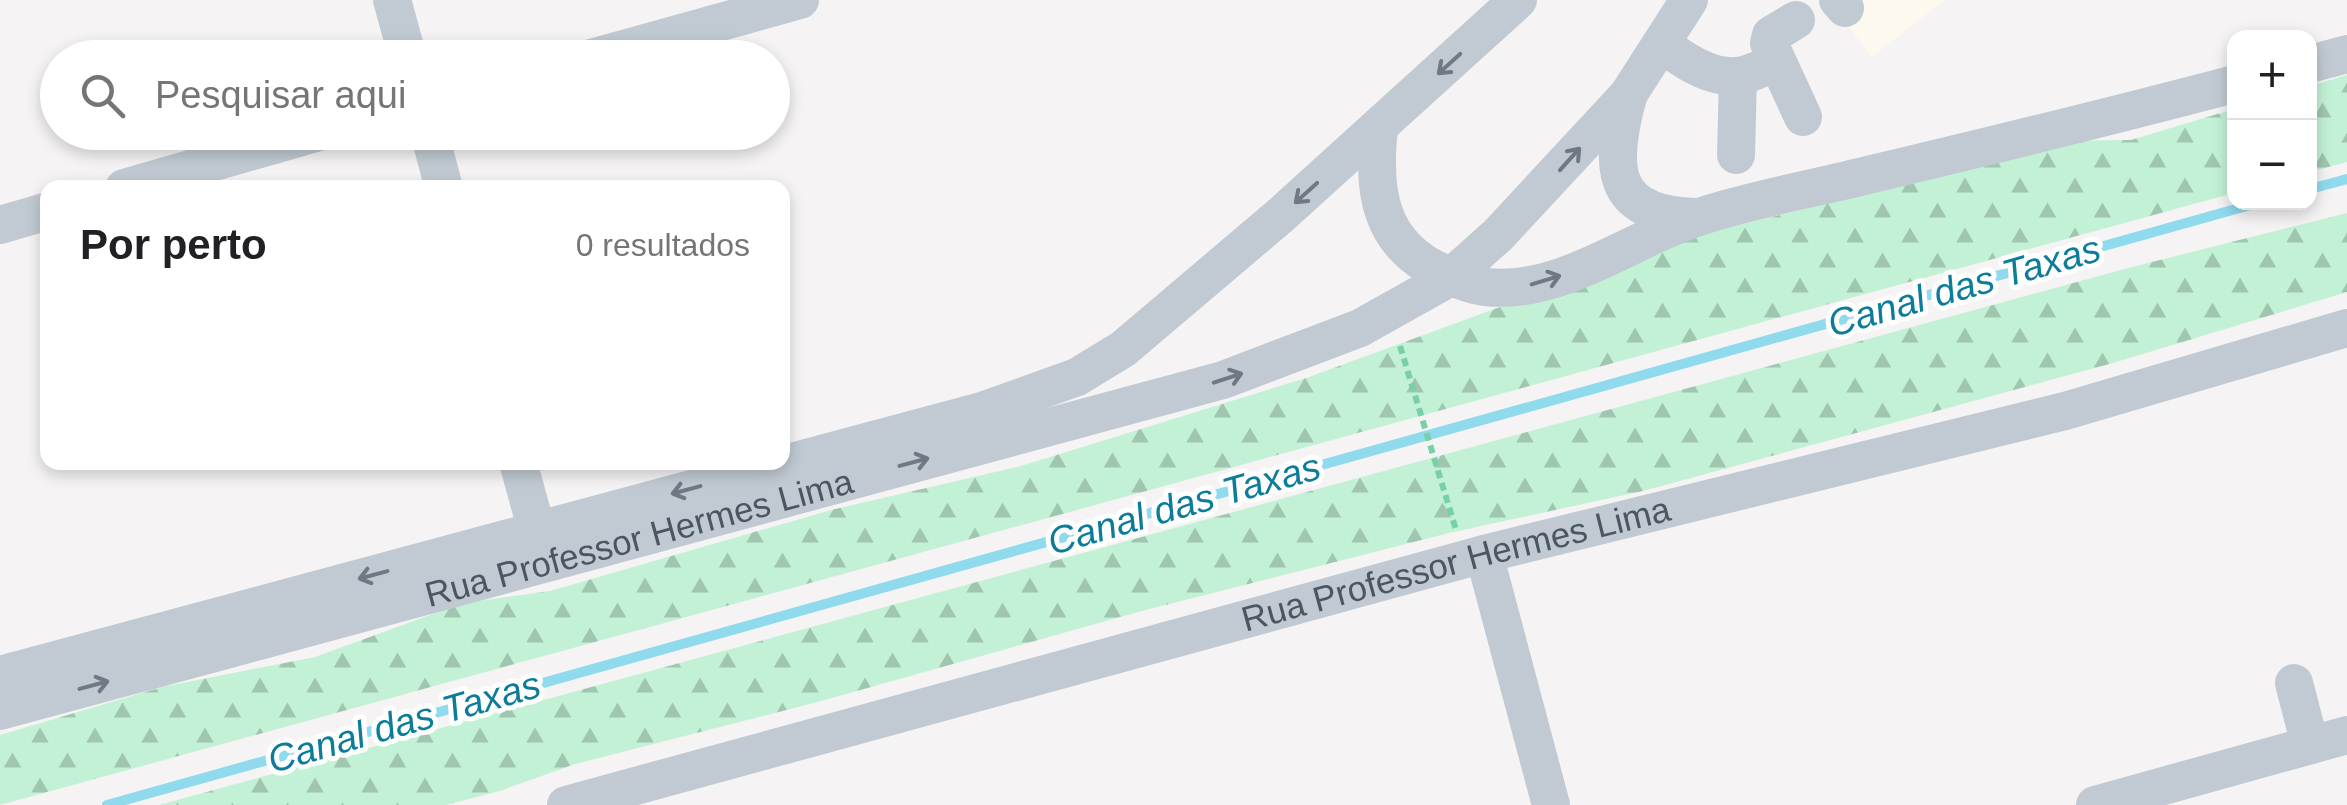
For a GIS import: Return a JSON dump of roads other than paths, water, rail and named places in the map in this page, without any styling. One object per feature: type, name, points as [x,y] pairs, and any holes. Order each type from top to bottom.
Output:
[{"type":"street","points":[[392,0],[403,40]]},
{"type":"street","points":[[656,40],[800,0]]},
{"type":"street","name":"Rua Professor Hermes Lima","points":[[790,462],[1050,389],[1077,378],[1123,349],[1378,128],[1518,0]]},
{"type":"street","points":[[1690,0],[1628,96],[1618,134],[1617,158],[1622,184],[1636,202],[1652,212],[1698,217]]},
{"type":"street","points":[[1796,20],[1771,36],[1770,47],[1803,117]]},
{"type":"street","points":[[1661,44],[1697,67],[1738,76],[1777,62]]},
{"type":"street","points":[[2317,62],[2347,54]]},
{"type":"street","points":[[1736,155],[1738,76]]},
{"type":"street","points":[[1378,128],[1376,189],[1395,236],[1425,265],[1451,276],[1484,287],[1522,286],[1576,270],[1698,217],[2227,86]]},
{"type":"street","name":"Rua Professor Hermes Lima","points":[[0,711],[1223,380],[1288,358],[1388,314],[1451,276],[1498,235],[1628,96]]},
{"type":"street","points":[[152,180],[256,150]]},
{"type":"street","points":[[434,150],[442,180]]},
{"type":"street","points":[[0,225],[40,213]]},
{"type":"street","name":"Rua Professor Hermes Lima","points":[[566,805],[1484,554],[2065,411],[2347,328]]},
{"type":"street","points":[[520,470],[537,530]]},
{"type":"street","name":"Rua Professor Hermes Lima","points":[[0,675],[760,470]]},
{"type":"street","points":[[1484,554],[1551,805]]},
{"type":"street","points":[[2294,682],[2310,745]]},
{"type":"street","points":[[2095,805],[2347,735]]},
{"type":"waterway","name":"Canal das Taxas","points":[[2317,187],[2347,179]]},
{"type":"waterway","name":"Canal das Taxas","points":[[107,805],[2232,210]]}]
